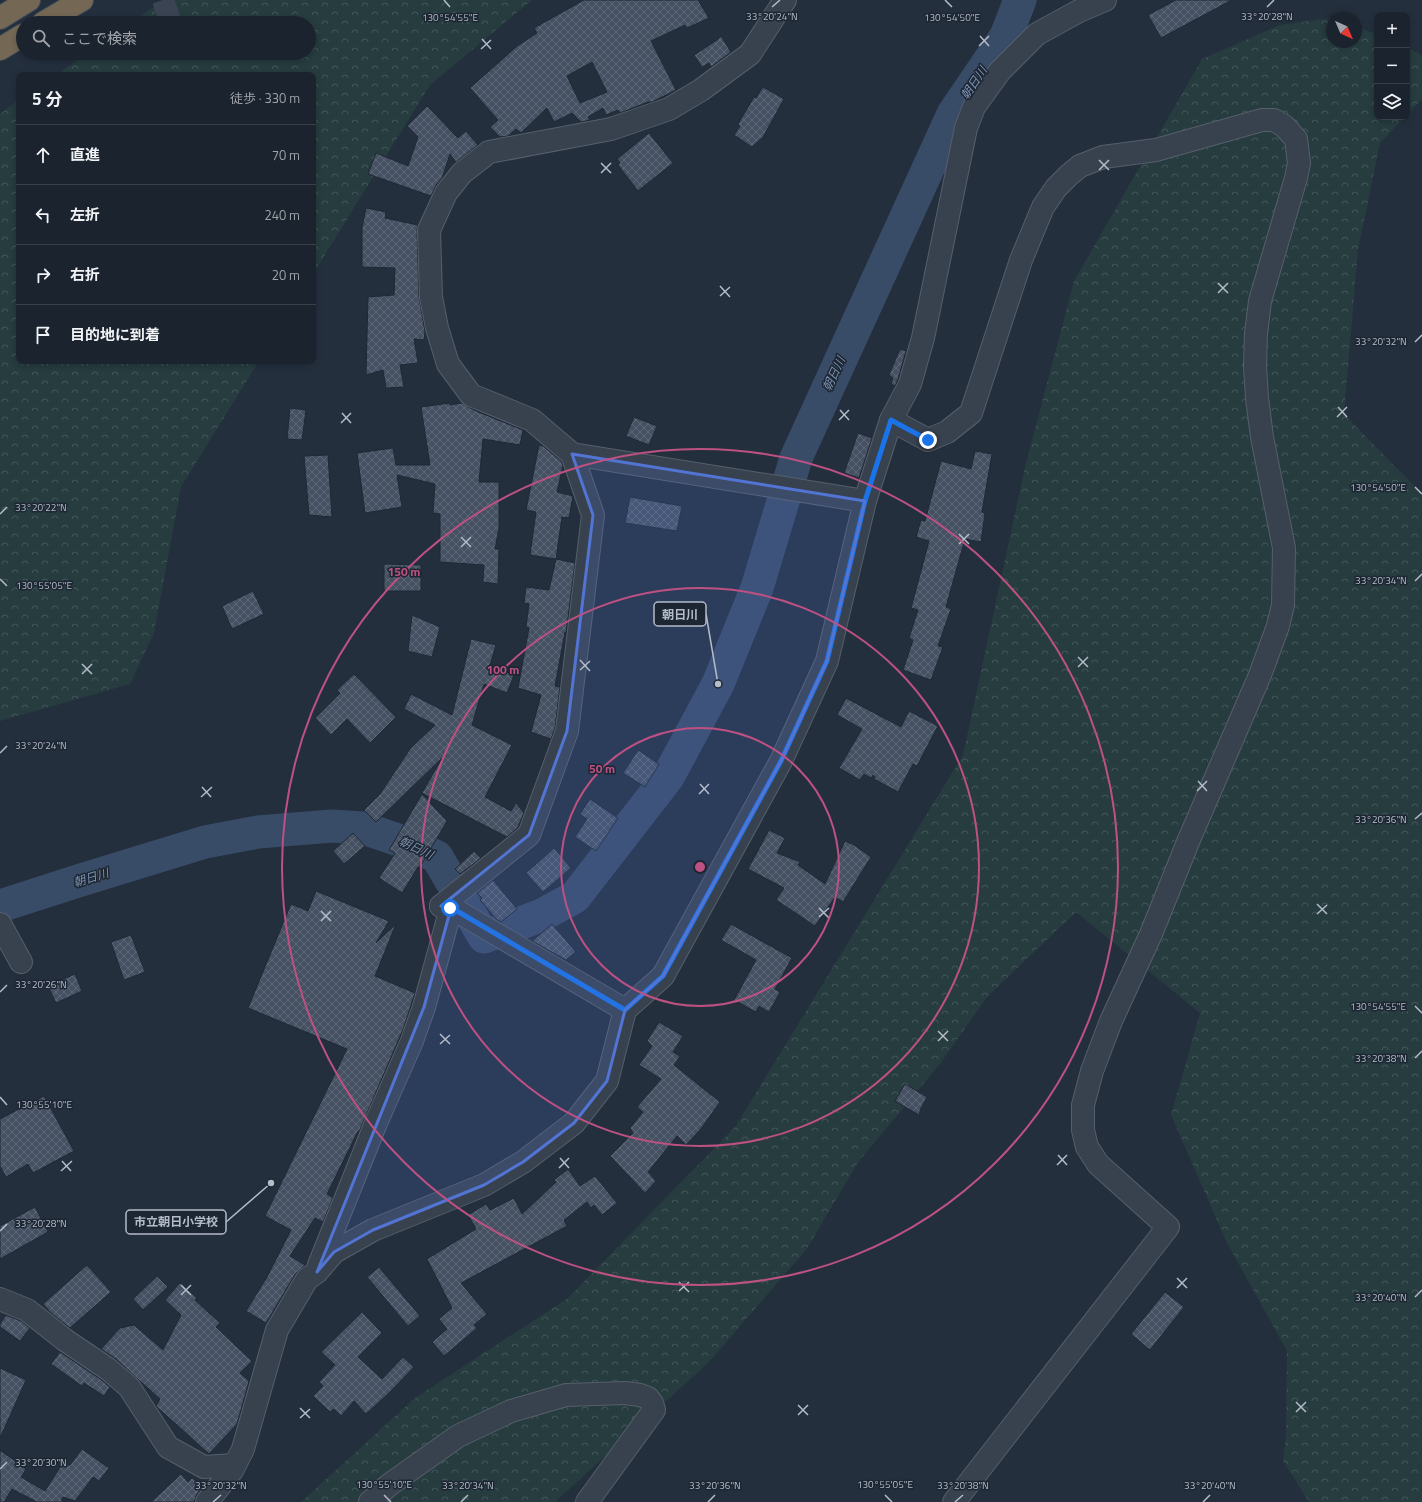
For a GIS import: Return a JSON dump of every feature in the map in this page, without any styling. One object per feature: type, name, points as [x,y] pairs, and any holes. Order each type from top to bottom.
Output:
[{"type":"highway","points":[[0,18],[29,0]]},
{"type":"highway","points":[[55,16],[82,0]]},
{"type":"highway","points":[[0,49],[16,39]]},
{"type":"street","points":[[625,1010],[457,911],[441,906],[529,835],[567,731],[593,515],[572,454],[532,420],[471,395],[448,364],[437,328],[431,297],[430,230],[446,193],[462,173],[489,152],[611,129],[669,109],[702,90],[750,54],[785,0]]},
{"type":"street","points":[[207,1502],[233,1469],[243,1449],[278,1330],[307,1279],[317,1272],[334,1252],[373,1230],[484,1185],[523,1162],[574,1122],[607,1081],[625,1010],[663,976],[781,761],[827,661],[865,501],[891,420],[910,384],[923,338],[966,128],[974,107],[1000,71],[1037,34],[1076,5],[1105,0]]},
{"type":"street","points":[[891,420],[928,440],[947,432],[971,413],[1021,260],[1044,207],[1056,188],[1080,166],[1103,157],[1156,150],[1180,144],[1262,120],[1274,120],[1284,126],[1296,139],[1299,163],[1298,170],[1260,301],[1256,334],[1255,366],[1262,437],[1284,548],[1284,578],[1281,612],[1278,626],[1260,675],[1191,835],[1151,934],[1111,1021],[1092,1071],[1083,1105],[1083,1130],[1088,1147],[1098,1164],[1168,1227],[954,1502]]},
{"type":"street","points":[[572,454],[865,501]]},
{"type":"street","points":[[317,1272],[376,1123],[412,1041],[424,1007],[450,908]]},
{"type":"street","points":[[1,925],[21,962]]},
{"type":"street","points":[[0,1299],[27,1310],[65,1340],[108,1369],[129,1387],[168,1447],[204,1467],[234,1465]]},
{"type":"street","points":[[370,1502],[389,1485],[458,1436],[511,1411],[566,1395],[625,1393],[640,1395],[648,1398],[652,1403],[654,1410],[586,1502]]},
{"type":"highlighted area","points":[[572,454],[865,501],[827,661],[781,761],[663,976],[625,1010],[607,1081],[574,1123],[523,1162],[484,1185],[373,1230],[334,1252],[317,1272],[424,1007],[451,908],[441,906],[529,835],[567,731],[593,515]]},
{"type":"green space","points":[[164,0],[532,0],[430,85],[316,269],[316,72],[60,72],[78,60],[316,60],[316,16],[141,16]]},
{"type":"green space","points":[[1326,18],[1326,48],[1362,48],[1362,29],[1374,34],[1374,120],[1402,120],[1380,143],[1358,250],[1344,414],[1422,494],[1422,1502],[1309,1502],[1283,1461],[1286,1434],[1287,1351],[1227,1243],[1171,1115],[1200,1013],[1076,912],[987,997],[940,1064],[859,1161],[806,1250],[708,1363],[555,1502],[301,1502],[415,1398],[568,1298],[735,1127],[963,755],[1025,467],[1074,281],[1202,59],[1280,25]]},
{"type":"green space","points":[[1410,49],[1422,55],[1422,99],[1410,112]]},
{"type":"green space","points":[[16,102],[16,364],[257,364],[181,487],[154,633],[130,684],[0,721],[0,114]]},
{"type":"building","points":[[584,0],[698,0],[709,18],[687,28],[685,25],[651,41],[676,90],[652,102],[648,102],[620,113],[618,110],[606,115],[603,108],[588,117],[590,120],[581,122],[572,113],[554,122],[547,108],[521,133],[516,129],[508,136],[500,137],[490,127],[498,120],[470,88],[516,47],[537,33],[534,28]],"holes":[[[592,62],[607,92],[580,103],[567,76]]]},
{"type":"building","points":[[1176,0],[1232,0],[1161,38],[1148,15]]},
{"type":"building","points":[[721,36],[731,52],[711,67],[709,63],[702,67],[694,55]]},
{"type":"building","points":[[763,87],[784,99],[763,137],[752,147],[734,135],[740,126],[738,124],[754,97],[756,98]]},
{"type":"building","points":[[427,106],[458,138],[466,131],[478,145],[456,162],[450,154],[442,178],[436,185],[431,196],[368,174],[376,153],[408,166],[418,137],[407,126]]},
{"type":"building","points":[[649,133],[673,163],[638,191],[618,165],[620,163],[617,159]]},
{"type":"building","points":[[366,208],[386,212],[385,218],[418,225],[419,297],[425,332],[424,340],[414,339],[418,363],[400,365],[404,387],[386,388],[383,370],[366,375],[368,297],[394,295],[395,268],[362,267],[362,228]]},
{"type":"building","points":[[900,349],[906,351],[895,386],[891,384],[893,378],[889,375]]},
{"type":"building","points":[[450,403],[450,405],[462,403],[476,411],[523,430],[520,445],[483,439],[479,482],[499,482],[499,528],[495,549],[499,549],[498,584],[483,582],[484,565],[440,562],[440,514],[433,513],[435,484],[397,475],[402,507],[365,513],[357,453],[393,448],[396,465],[430,465],[421,407]]},
{"type":"building","points":[[290,408],[306,410],[302,440],[287,439]]},
{"type":"building","points":[[634,417],[657,426],[649,445],[626,436]]},
{"type":"building","points":[[858,433],[872,438],[859,478],[844,473]]},
{"type":"building","points":[[539,445],[543,446],[561,461],[563,465],[557,492],[573,496],[569,518],[562,517],[556,559],[530,555],[536,512],[526,510]]},
{"type":"building","points":[[975,451],[992,454],[982,512],[985,513],[981,542],[965,539],[946,607],[951,609],[938,646],[943,647],[931,680],[903,670],[913,640],[909,638],[918,610],[911,608],[929,541],[916,537],[921,520],[925,521],[941,461],[971,469]]},
{"type":"building","points":[[328,455],[332,517],[309,515],[304,456]]},
{"type":"building","points":[[630,497],[682,506],[677,531],[625,523]]},
{"type":"building","points":[[556,559],[575,563],[566,633],[565,632],[555,686],[560,687],[555,728],[551,739],[531,732],[541,695],[518,688],[529,628],[526,627],[529,604],[524,603],[526,587],[549,590]]},
{"type":"building","points":[[384,564],[421,565],[421,591],[384,591]]},
{"type":"building","points":[[253,591],[264,614],[232,629],[222,606]]},
{"type":"building","points":[[412,615],[440,627],[432,657],[408,651]]},
{"type":"building","points":[[471,639],[496,645],[490,665],[514,675],[507,693],[484,684],[472,725],[512,745],[485,797],[511,811],[516,803],[524,813],[518,827],[507,837],[422,793],[442,758],[376,822],[364,810],[380,794],[410,749],[435,725],[404,709],[411,694],[452,715]]},
{"type":"building","points":[[354,674],[396,717],[370,743],[347,719],[331,735],[315,718],[340,693],[337,690]]},
{"type":"building","points":[[846,698],[901,727],[909,711],[938,726],[917,766],[913,764],[898,792],[874,779],[875,777],[873,775],[871,778],[864,774],[860,780],[839,768],[862,729],[837,715]]},
{"type":"building","points":[[638,750],[659,764],[645,787],[623,773]]},
{"type":"building","points":[[422,794],[447,821],[420,867],[418,867],[402,893],[379,878],[395,853],[389,850]]},
{"type":"building","points":[[590,799],[618,818],[596,851],[575,837],[587,819],[580,814]]},
{"type":"building","points":[[769,830],[785,838],[777,853],[800,862],[798,865],[825,884],[845,841],[854,845],[871,857],[843,902],[835,897],[815,926],[776,900],[784,888],[748,869]]},
{"type":"building","points":[[353,833],[365,846],[344,864],[333,851]]},
{"type":"building","points":[[554,848],[571,868],[543,892],[526,873]]},
{"type":"building","points":[[474,851],[481,858],[460,874],[455,869]]},
{"type":"building","points":[[493,880],[517,909],[501,922],[497,920],[480,900],[482,898],[477,893]]},
{"type":"building","points":[[316,891],[389,921],[376,943],[396,924],[375,976],[415,993],[404,1027],[359,1132],[358,1131],[327,1194],[333,1198],[323,1222],[315,1218],[290,1256],[305,1265],[296,1273],[266,1323],[246,1311],[267,1277],[291,1230],[265,1216],[347,1049],[248,1008],[291,904],[308,911]]},
{"type":"building","points":[[552,924],[576,952],[566,960],[532,941]]},
{"type":"building","points":[[731,924],[792,958],[775,989],[780,992],[769,1012],[759,1006],[756,1012],[734,1000],[756,960],[721,940]]},
{"type":"building","points":[[131,935],[145,972],[124,980],[111,942]]},
{"type":"building","points":[[75,974],[82,991],[56,1003],[48,986]]},
{"type":"building","points":[[659,1022],[683,1036],[673,1052],[680,1056],[674,1065],[720,1102],[700,1130],[686,1145],[677,1136],[648,1172],[656,1181],[645,1193],[610,1156],[633,1133],[630,1128],[643,1112],[637,1107],[661,1079],[639,1065],[652,1046],[647,1041]]},
{"type":"building","points":[[905,1084],[927,1097],[919,1115],[895,1101]]},
{"type":"building","points":[[44,1096],[74,1151],[33,1173],[28,1164],[6,1177],[0,1166],[0,1119]]},
{"type":"building","points":[[568,1169],[580,1186],[595,1176],[617,1203],[602,1215],[594,1205],[591,1208],[587,1202],[564,1220],[567,1226],[461,1283],[487,1314],[474,1325],[477,1328],[444,1356],[432,1342],[447,1329],[439,1319],[452,1308],[427,1259],[476,1229],[468,1215],[486,1204],[490,1210],[514,1198],[522,1214],[556,1182],[554,1180]]},
{"type":"building","points":[[35,1207],[48,1232],[0,1259],[0,1226]]},
{"type":"building","points":[[87,1265],[111,1292],[70,1328],[51,1313],[43,1304]]},
{"type":"building","points":[[379,1267],[420,1316],[408,1326],[367,1277]]},
{"type":"building","points":[[157,1276],[168,1287],[143,1310],[133,1299]]},
{"type":"building","points":[[180,1283],[197,1298],[195,1300],[220,1323],[216,1327],[252,1361],[240,1373],[249,1381],[237,1424],[209,1454],[156,1406],[160,1399],[116,1359],[101,1349],[120,1328],[134,1325],[163,1350],[181,1315],[165,1300]]},
{"type":"building","points":[[1165,1292],[1184,1307],[1150,1350],[1131,1334]]},
{"type":"building","points":[[362,1312],[382,1333],[358,1357],[382,1379],[403,1357],[414,1367],[366,1414],[354,1401],[341,1416],[334,1409],[330,1412],[313,1396],[323,1386],[319,1382],[335,1365],[321,1352]]},
{"type":"building","points":[[6,1315],[21,1321],[30,1328],[20,1341],[0,1327],[0,1324]]},
{"type":"building","points":[[60,1352],[110,1387],[104,1396],[84,1383],[82,1386],[51,1364]]},
{"type":"building","points":[[0,1368],[26,1380],[0,1438]]},
{"type":"building","points":[[82,1449],[109,1468],[99,1481],[93,1477],[75,1501],[63,1497],[61,1500],[65,1502],[37,1502],[12,1489],[4,1502],[0,1502],[0,1450],[26,1469],[21,1477],[45,1491],[62,1464],[70,1465]]},
{"type":"building","points":[[181,1474],[188,1482],[192,1478],[204,1486],[197,1494],[194,1502],[151,1502]]},
{"type":"waterway","name":"朝日川","points":[[0,906],[205,842],[258,832],[332,826],[363,828],[413,845],[437,857],[484,937],[542,915],[575,897],[668,777],[718,684],[757,588],[796,458],[953,114],[1006,36],[1020,0]]},
{"type":"tunnel","points":[[163,0],[169,16]]},
{"type":"place","name":"朝日川","points":[[718,684]]},
{"type":"place","name":"市立朝日小学校","points":[[271,1183]]},
{"type":"route","points":[[450,908],[625,1010],[663,976],[781,761],[827,661],[865,501],[891,420],[928,440]]}]
